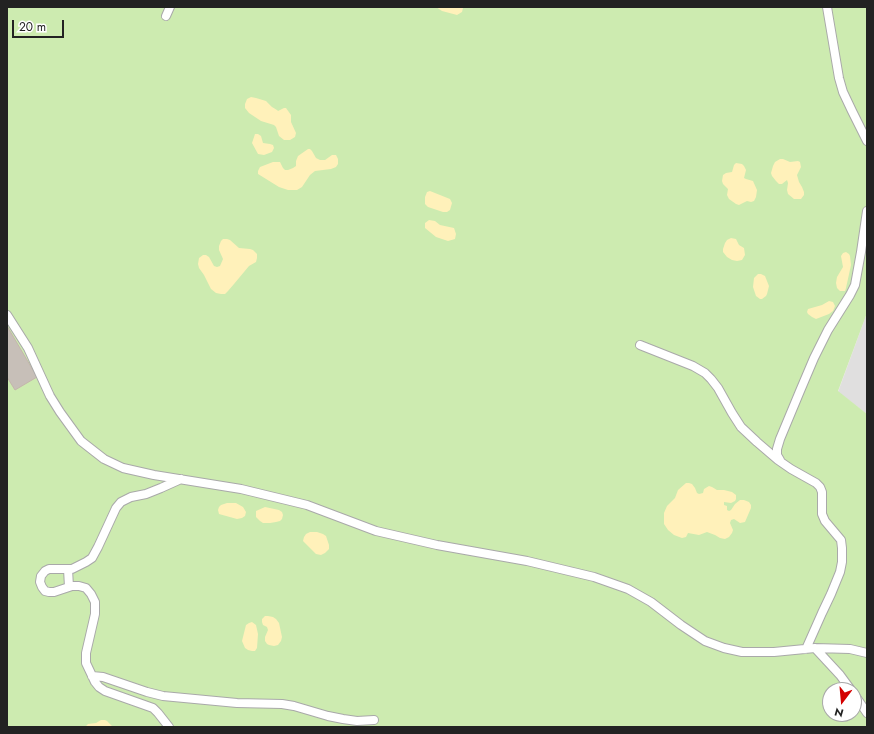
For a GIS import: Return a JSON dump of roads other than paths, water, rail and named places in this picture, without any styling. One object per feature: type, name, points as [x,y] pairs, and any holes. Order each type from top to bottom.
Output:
[{"type":"lane","points":[[166,16],[170,7]]},
{"type":"lane","points":[[827,7],[841,85],[867,141]]},
{"type":"lane","points":[[782,463],[777,455],[780,439],[818,349],[855,285],[867,211]]},
{"type":"lane","points":[[7,315],[28,348],[50,396],[81,441],[104,459],[124,468],[154,475],[241,489],[307,505],[376,531],[437,545],[527,561],[594,577],[628,589],[651,602],[705,641],[724,648],[742,652],[774,652],[815,648],[850,650],[867,653]]},
{"type":"lane","points":[[640,345],[693,366],[705,373],[718,388],[741,427],[782,463],[816,483],[820,487],[822,492],[822,514],[825,521],[841,540],[842,562],[832,594],[806,649]]},
{"type":"lane","points":[[169,727],[153,708],[105,691],[99,687],[92,676],[86,663],[86,653],[95,614],[95,602],[86,588],[79,586],[69,587],[54,592],[49,592],[45,591],[40,582],[41,576],[49,569],[72,569],[92,558],[116,508],[121,502],[130,497],[146,494],[181,479]]},
{"type":"lane","points":[[68,569],[69,587]]},
{"type":"lane","points":[[815,648],[845,682]]},
{"type":"lane","points":[[92,676],[103,677],[163,696],[237,703],[282,704],[343,719],[374,720]]}]
